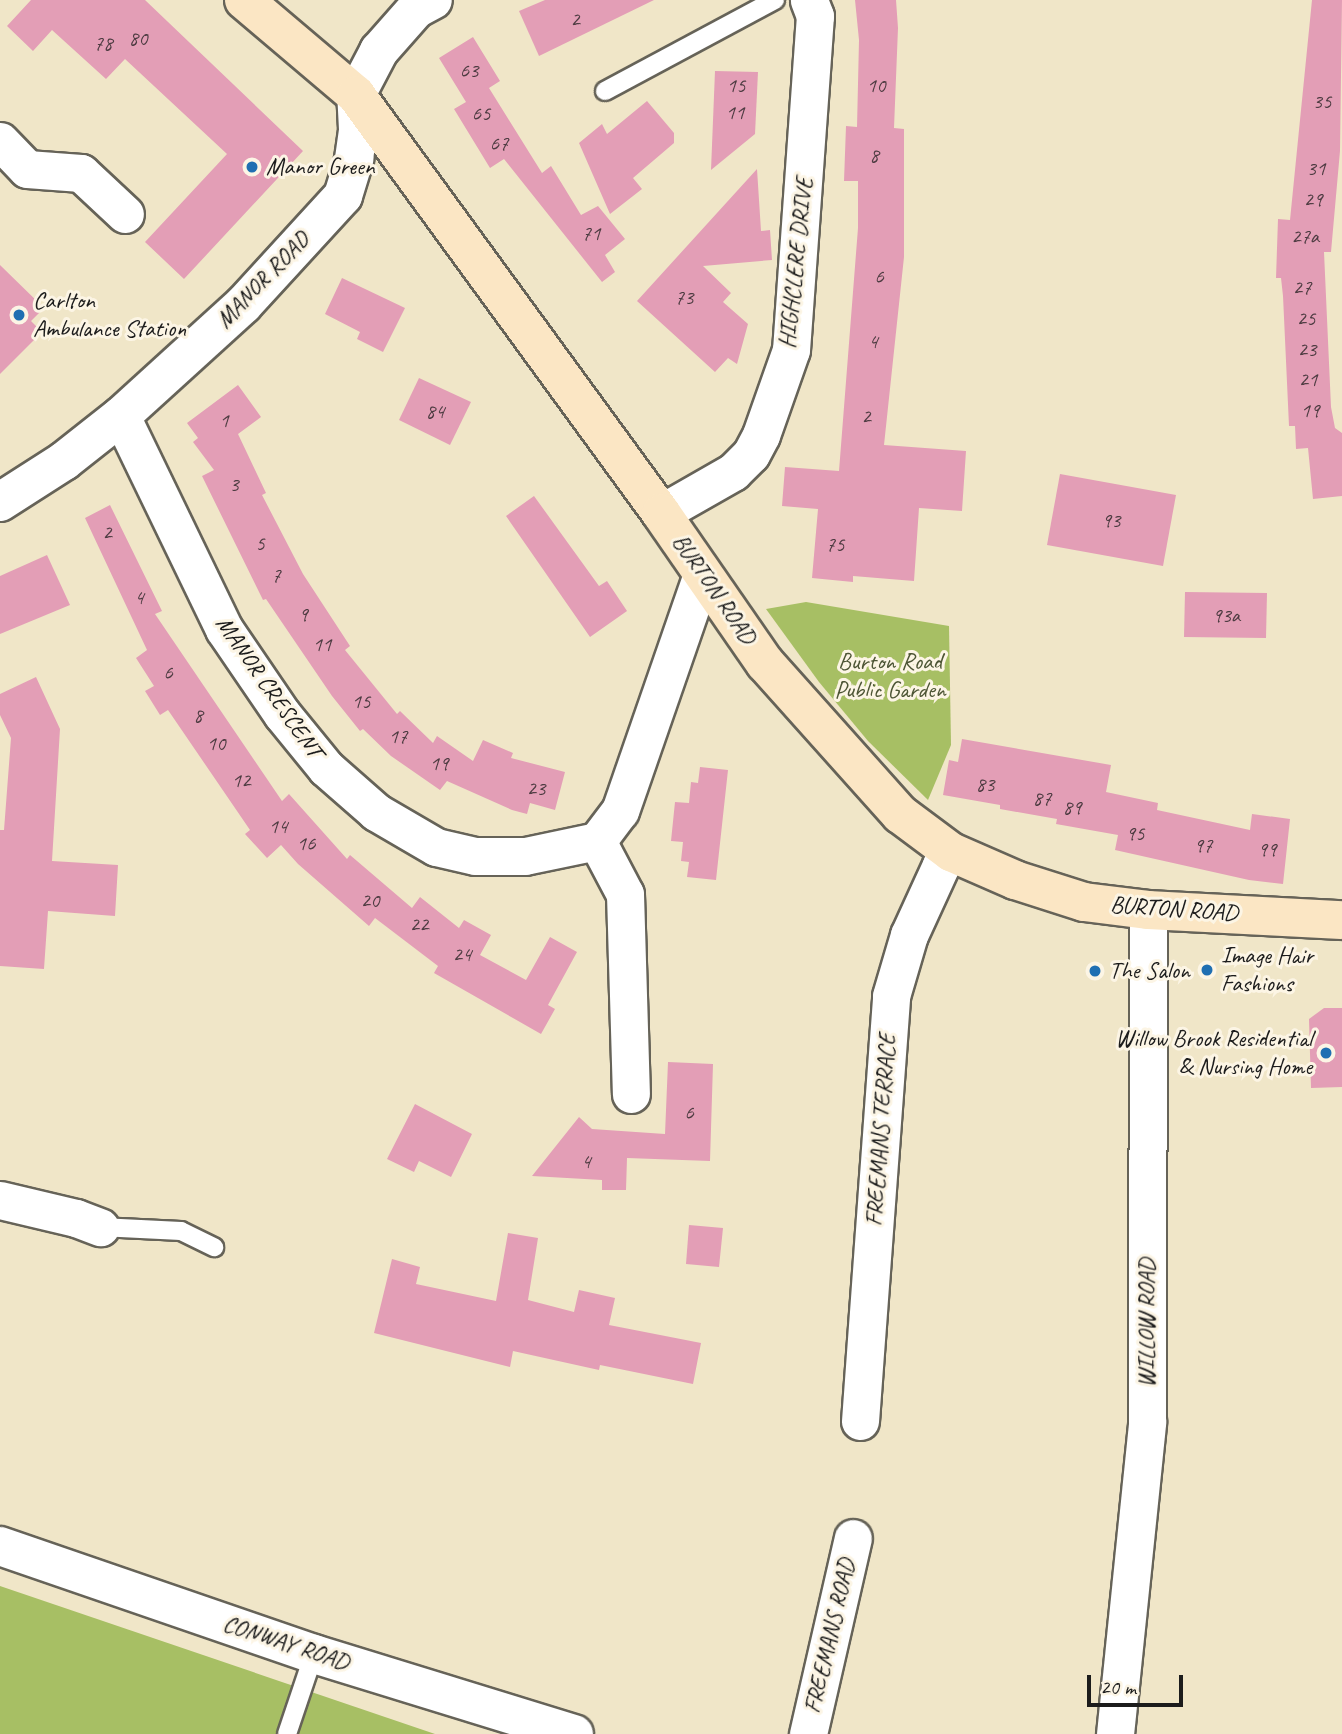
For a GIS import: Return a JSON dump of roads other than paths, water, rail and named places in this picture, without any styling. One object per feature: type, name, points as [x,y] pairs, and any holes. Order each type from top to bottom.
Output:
[{"type":"main road","name":"BURTON ROAD","points":[[257,4],[356,94],[662,513],[765,663],[900,814],[951,852],[1015,880],[1084,902],[1148,910],[1342,919]]},
{"type":"street","points":[[356,94],[379,51],[416,9],[433,0]]},
{"type":"street","name":"HIGHCLERE DRIVE","points":[[662,513],[733,472],[751,454],[761,435],[791,350],[806,5]]},
{"type":"street","name":"MANOR ROAD","points":[[0,502],[64,461],[121,416],[243,305],[343,195],[354,159],[358,129],[356,94]]},
{"type":"street","points":[[0,141],[27,169],[81,173],[125,214]]},
{"type":"street","name":"MANOR CRESCENT","points":[[121,416],[224,629],[282,714],[326,768],[376,812],[436,846],[475,856],[525,856],[597,841]]},
{"type":"street","points":[[622,1081],[625,894],[597,841],[620,811],[702,574]]},
{"type":"street","name":"FREEMANS TERRACE","points":[[860,1421],[891,996],[909,935],[940,865],[951,852]]},
{"type":"street","name":"WILLOW ROAD","points":[[1115,1734],[1147,1422],[1148,910]]},
{"type":"street","points":[[0,1200],[76,1218],[100,1227]]},
{"type":"street","name":"FREEMANS ROAD","points":[[808,1734],[853,1538]]},
{"type":"street","name":"CONWAY ROAD","points":[[0,1546],[314,1654],[574,1734]]},
{"type":"lane","points":[[605,91],[775,0]]},
{"type":"lane","points":[[100,1227],[181,1231],[214,1247]]},
{"type":"lane","points":[[287,1734],[314,1654]]},
{"type":"place","name":"Manor Green","points":[[252,167]]},
{"type":"place","name":"Carlton Ambulance Station","points":[[19,315]]},
{"type":"place","name":"Image Hair Fashions","points":[[1207,970]]},
{"type":"place","name":"The Salon","points":[[1095,971]]},
{"type":"place","name":"Willow Brook Residential & Nursing Home","points":[[1326,1053]]},
{"type":"park label","name":"Burton Road Public Garden","points":[[890,676]]}]
